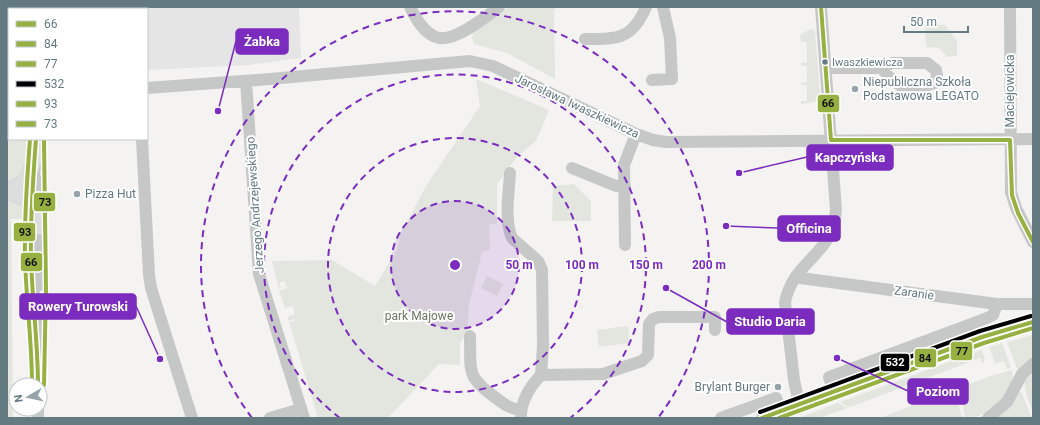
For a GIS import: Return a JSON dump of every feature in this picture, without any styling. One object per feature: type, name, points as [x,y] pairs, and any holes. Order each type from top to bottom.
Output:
[{"type":"main road","points":[[7,191],[18,186],[28,176],[33,163],[37,140]]},
{"type":"main road","points":[[7,191],[31,202],[40,227]]},
{"type":"street","points":[[410,7],[425,29],[440,38],[455,35],[499,7]]},
{"type":"street","points":[[585,39],[619,38],[633,28],[646,7]]},
{"type":"street","points":[[652,80],[672,79],[670,38],[663,7]]},
{"type":"street","points":[[799,404],[795,388],[786,313],[788,291],[796,276],[826,244],[834,229],[836,210],[821,7]]},
{"type":"street","name":"Maciejowicka","points":[[1010,7],[1010,140],[1012,195],[1018,213],[1033,242]]},
{"type":"street","name":"Jarosława Iwaszkiewicza","points":[[148,88],[246,81],[448,62],[479,62],[502,70],[636,134],[666,142],[1033,139]]},
{"type":"street","points":[[826,68],[882,68]]},
{"type":"street","name":"Jerzego Andrzejewskiego","points":[[246,81],[259,274],[302,413]]},
{"type":"street","points":[[625,245],[624,165],[636,134]]},
{"type":"street","points":[[37,140],[31,202],[31,262],[38,344]]},
{"type":"street","points":[[37,140],[40,227],[38,377]]},
{"type":"street","points":[[142,140],[149,275],[153,295],[192,418]]},
{"type":"street","points":[[572,168],[616,186],[624,186]]},
{"type":"street","points":[[470,336],[471,366],[476,383],[507,406],[521,414],[536,380],[541,375],[543,277],[538,261],[512,238],[509,219],[510,173]]},
{"type":"street","name":"Zaranie","points":[[796,276],[800,278],[997,304],[1033,304]]},
{"type":"street","points":[[834,392],[829,377],[987,318],[993,315],[997,304]]},
{"type":"street","points":[[541,375],[596,375],[642,361],[648,355],[647,330],[652,319],[667,316],[715,317],[716,330]]},
{"type":"street","points":[[762,418],[982,337],[1033,322]]},
{"type":"street","points":[[988,418],[1007,402],[1022,374],[1033,364]]},
{"type":"street","points":[[721,418],[776,398],[781,411]]},
{"type":"street","points":[[270,418],[302,413]]},
{"type":"shaded area","points":[[299,7],[301,58],[249,65],[148,70],[148,8],[53,8]]},
{"type":"green space","points":[[7,7],[11,7],[8,8],[8,140],[28,140],[28,164],[22,178],[7,185]]},
{"type":"green space","points":[[509,7],[556,7],[554,12],[555,79],[507,53],[474,44],[472,38],[473,33]]},
{"type":"green space","points":[[925,24],[945,25],[957,41],[957,56],[947,57],[939,48],[926,47]]},
{"type":"green space","points":[[810,29],[815,30],[820,95],[815,102],[801,104],[801,101],[807,101],[807,85],[801,85],[801,83],[807,82],[807,66],[801,65],[801,63],[807,63],[807,42],[801,42],[800,35]]},
{"type":"green space","name":"park Majowe","points":[[476,79],[549,110],[536,141],[518,156],[497,184],[497,223],[489,225],[490,250],[482,252],[469,305],[467,334],[460,343],[460,365],[439,364],[388,418],[318,418],[289,322],[295,321],[294,319],[289,321],[287,317],[295,314],[293,306],[285,308],[279,291],[287,288],[285,281],[279,283],[281,289],[279,289],[272,261],[332,260],[375,286],[398,248],[399,237],[426,186],[480,106]]},
{"type":"green space","points":[[574,184],[591,201],[591,221],[552,221],[553,186]]},
{"type":"green space","points":[[7,197],[24,203],[27,219],[11,219],[13,377],[8,377],[8,417],[13,418],[7,418]]},
{"type":"green space","points":[[487,276],[503,284],[497,296],[481,288]]},
{"type":"green space","points":[[628,326],[630,343],[599,347],[597,330]]},
{"type":"green space","points":[[1033,335],[1033,361],[1018,371],[1007,342]]},
{"type":"green space","points":[[1002,343],[1011,368],[1007,369],[1004,361],[995,364],[990,347]]},
{"type":"green space","points":[[981,350],[985,360],[983,364],[980,358],[853,406],[848,407],[840,402]]},
{"type":"green space","points":[[1033,367],[1033,412],[1026,394],[1024,381]]},
{"type":"green space","points":[[1012,370],[1013,378],[1000,403],[988,409],[989,411],[979,416],[965,418],[959,388],[990,376]]},
{"type":"green space","points":[[955,389],[962,418],[880,418]]},
{"type":"green space","points":[[1017,390],[1022,393],[1032,418],[997,418]]},
{"type":"green space","points":[[838,403],[848,408],[820,418],[798,418]]},
{"type":"transit line","name":"66","points":[[821,7],[831,140]]},
{"type":"transit line","name":"93","points":[[30,140],[25,242],[32,377]]},
{"type":"transit line","name":"66","points":[[36,140],[31,242],[38,377]]},
{"type":"transit line","name":"73","points":[[44,140],[46,289],[44,377]]},
{"type":"transit line","name":"66","points":[[831,140],[1010,140]]},
{"type":"transit line","name":"66","points":[[1010,140],[1012,195],[1018,213],[1033,242]]},
{"type":"transit line","name":"532","points":[[760,412],[980,331],[1031,316]]},
{"type":"transit line","name":"84","points":[[762,418],[982,337],[1033,322]]},
{"type":"transit line","name":"77","points":[[779,418],[984,343],[1033,328]]},
{"type":"place","name":"Iwaszkiewicza","points":[[825,62]]},
{"type":"place","name":"Niepubliczna Szkoła Podstawowa LEGATO","points":[[855,89]]},
{"type":"place","name":"Żabka","points":[[218,111]]},
{"type":"place","name":"Kapczyńska","points":[[739,173]]},
{"type":"place","name":"Pizza Hut","points":[[77,194]]},
{"type":"place","name":"Officina","points":[[726,226]]},
{"type":"place","name":"Studio Daria","points":[[666,288]]},
{"type":"place","name":"Poziom","points":[[837,358]]},
{"type":"place","name":"Rowery Turowski","points":[[160,359]]},
{"type":"place","name":"Brylant Burger","points":[[778,387]]}]
